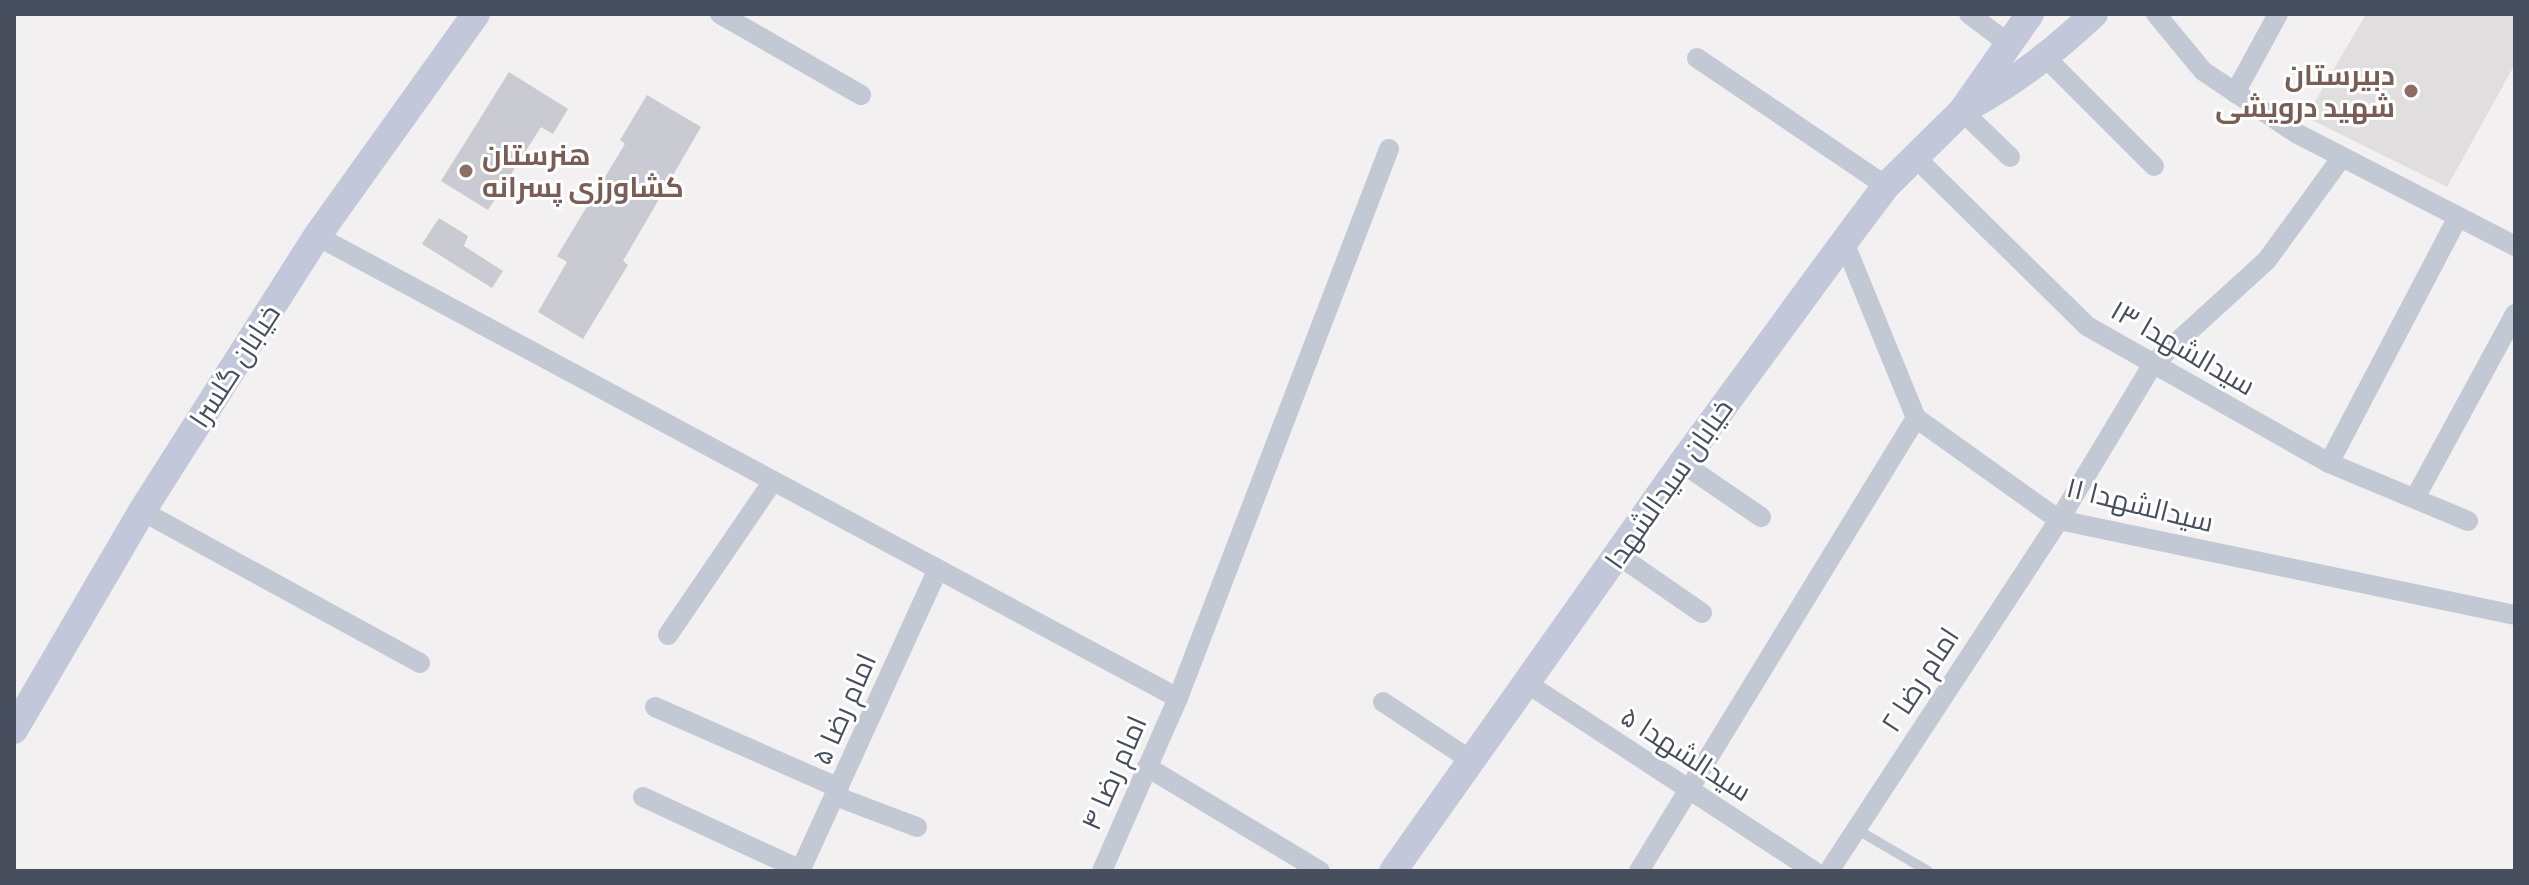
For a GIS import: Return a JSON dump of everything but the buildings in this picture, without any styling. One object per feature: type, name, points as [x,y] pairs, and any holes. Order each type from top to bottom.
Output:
[{"type":"street","name":"خیابان گلسرا","points":[[14,730],[142,511],[317,236],[476,14]]},
{"type":"street","points":[[720,14],[861,95]]},
{"type":"street","points":[[1969,14],[2009,44]]},
{"type":"street","points":[[1962,111],[2030,14]]},
{"type":"street","points":[[1962,111],[2008,85],[2046,58],[2094,14]]},
{"type":"street","points":[[2156,14],[2203,71],[2296,133],[2515,245]]},
{"type":"street","points":[[2235,93],[2278,14]]},
{"type":"street","points":[[1697,58],[1886,186]]},
{"type":"street","points":[[2046,58],[2154,166]]},
{"type":"street","points":[[1962,111],[2010,157]]},
{"type":"street","name":"خیابان سیدالشهدا","points":[[1393,871],[1682,463],[1844,242],[1886,186],[1917,159],[1962,111]]},
{"type":"street","name":"امام رضا ۴","points":[[1102,871],[1178,698],[1389,149]]},
{"type":"street","name":"امام رضا ۲","points":[[1829,871],[2059,520],[2153,364],[2267,260],[2342,157]]},
{"type":"street","name":"سیدالشهدا ۱۳","points":[[1917,159],[2087,326],[2329,463],[2468,521]]},
{"type":"street","points":[[2329,463],[2458,217]]},
{"type":"street","points":[[317,236],[1178,698]]},
{"type":"street","points":[[1639,871],[1916,418],[1844,242]]},
{"type":"street","points":[[2415,498],[2515,314]]},
{"type":"street","name":"سیدالشهدا ۱۱","points":[[1916,418],[2059,520],[2515,615]]},
{"type":"street","points":[[1682,463],[1761,517]]},
{"type":"street","points":[[668,635],[773,481]]},
{"type":"street","points":[[142,511],[420,663]]},
{"type":"street","points":[[1618,555],[1702,613]]},
{"type":"street","name":"امام رضا ۵","points":[[801,871],[938,569]]},
{"type":"street","name":"سیدالشهدا ۵","points":[[1528,684],[1814,871]]},
{"type":"street","points":[[1383,702],[1472,761]]},
{"type":"street","points":[[655,707],[917,827]]},
{"type":"street","points":[[1147,767],[1320,871]]},
{"type":"street","points":[[643,797],[801,871]]},
{"type":"lane","points":[[1856,829],[1928,871]]},
{"type":"shaded area","name":"دبیرستان شهید درویشی","points":[[2366,14],[2515,14],[2515,64],[2447,187],[2306,117]]},
{"type":"place","name":"دبیرستان شهید درویشی","points":[[2411,91]]},
{"type":"place","name":"هنرستان کشاورزی پسرانه","points":[[466,171]]}]
